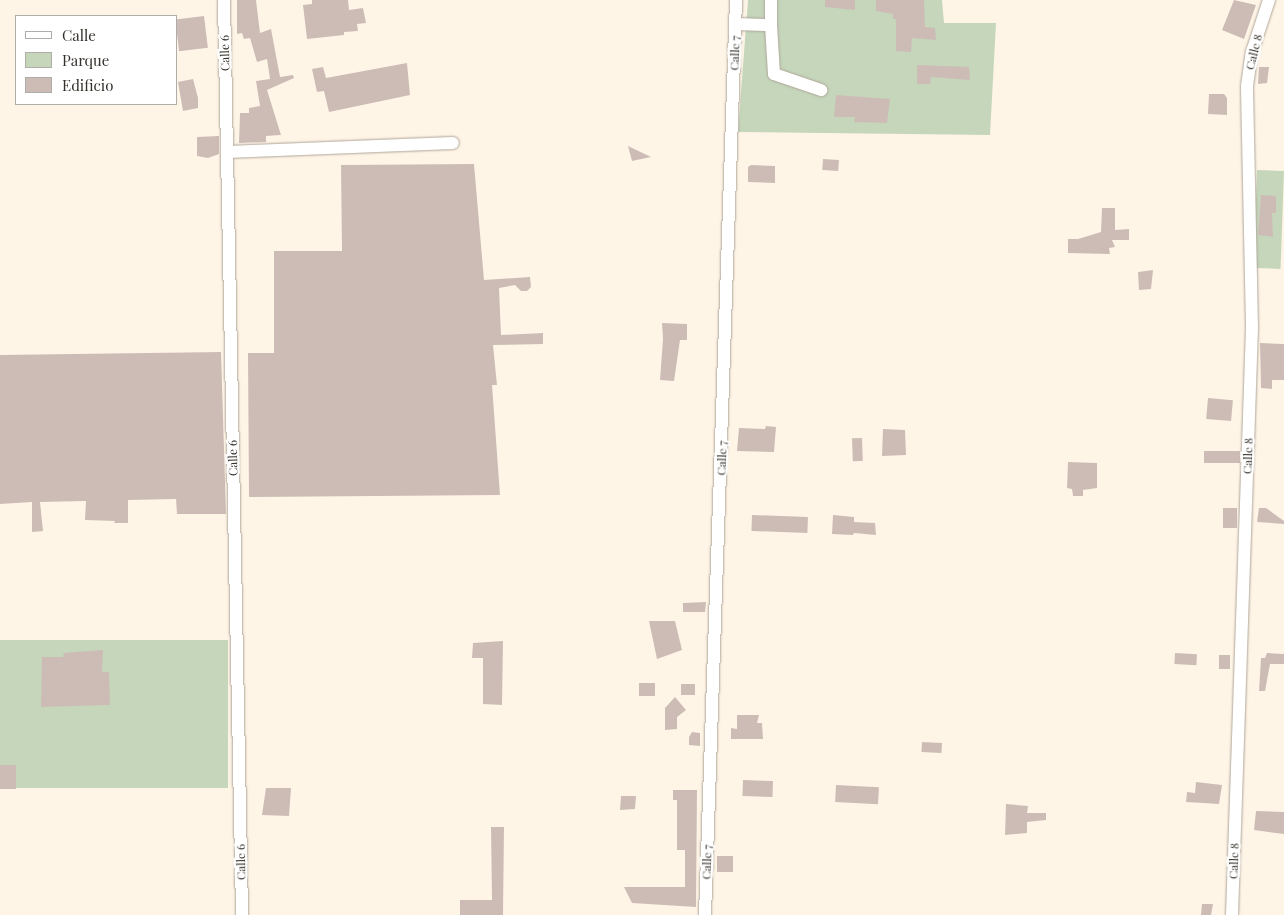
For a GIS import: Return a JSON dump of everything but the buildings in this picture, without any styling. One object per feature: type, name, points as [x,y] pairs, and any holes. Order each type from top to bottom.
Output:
[{"type":"street","name":"Calle 6","points":[[224,0],[242,915]]},
{"type":"street","name":"Calle 7","points":[[705,915],[736,0]]},
{"type":"street","points":[[771,0],[774,74],[821,90]]},
{"type":"street","name":"Calle 8","points":[[1232,915],[1252,327],[1247,86],[1252,52],[1270,0]]},
{"type":"street","points":[[736,24],[771,25]]},
{"type":"street","points":[[227,152],[453,143]]},
{"type":"green space","points":[[748,0],[942,0],[944,23],[996,23],[990,135],[738,132]]},
{"type":"green space","points":[[1257,170],[1284,171],[1281,269],[1254,268]]},
{"type":"green space","points":[[0,640],[228,640],[228,788],[0,788]]}]
